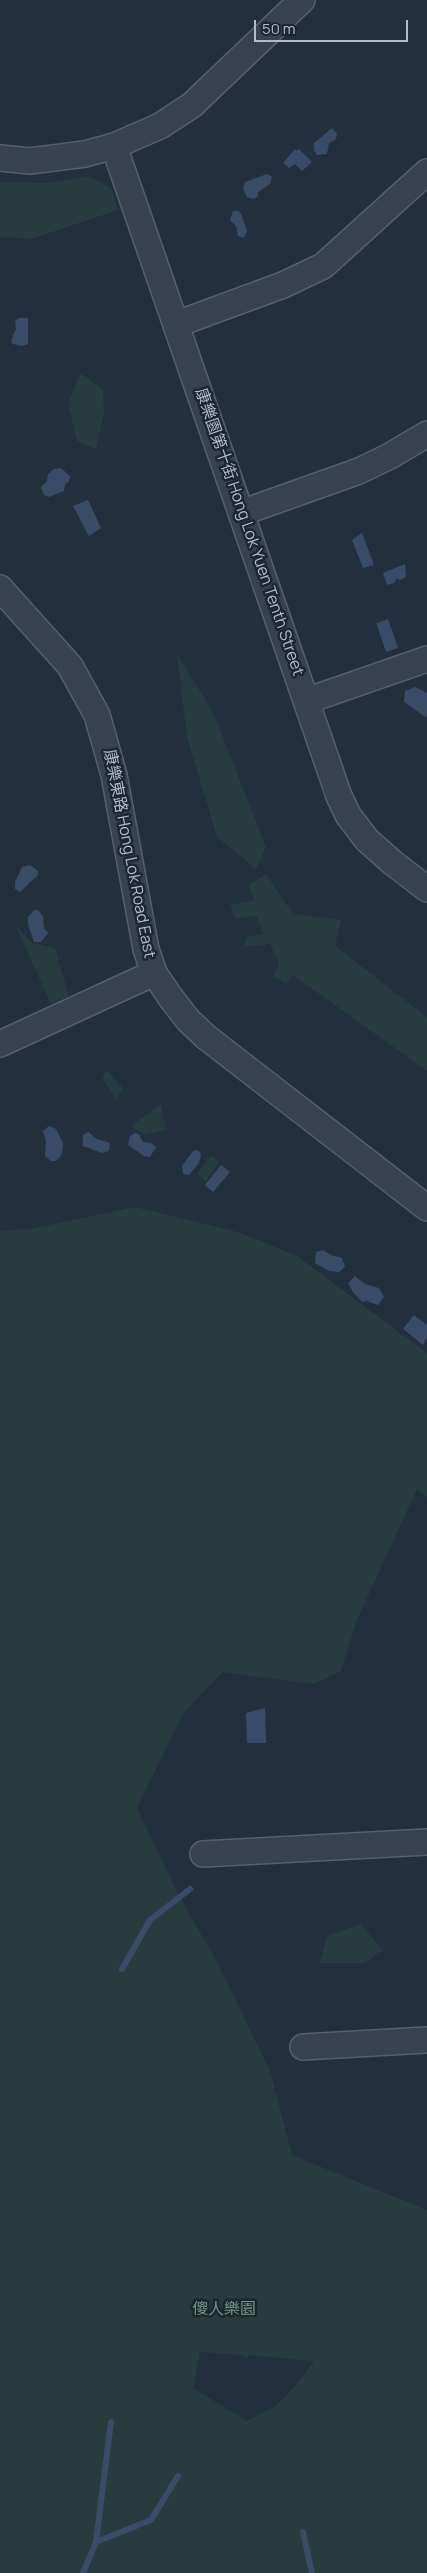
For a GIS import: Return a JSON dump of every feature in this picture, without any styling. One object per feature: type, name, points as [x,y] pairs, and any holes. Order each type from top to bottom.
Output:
[{"type":"street","points":[[0,158],[30,161],[57,159],[114,146],[176,118],[302,0]]},
{"type":"street","name":"康樂園第十街 Hong Lok Yuen Tenth Street","points":[[114,146],[178,324],[331,776],[348,815],[367,840],[427,889]]},
{"type":"street","points":[[178,324],[283,285],[323,266],[427,172]]},
{"type":"street","points":[[241,513],[359,470],[390,456],[427,434]]},
{"type":"street","name":"康樂東路 Hong Lok Road East","points":[[0,588],[70,666],[98,715],[114,774],[140,921],[154,973],[188,1020],[206,1037],[427,1208]]},
{"type":"street","points":[[306,700],[427,659]]},
{"type":"street","points":[[0,1044],[154,973]]},
{"type":"street","points":[[202,1854],[427,1842]]},
{"type":"street","points":[[303,2047],[427,2040]]},
{"type":"green space","points":[[89,176],[111,188],[118,210],[31,239],[0,237],[0,182],[47,183]]},
{"type":"green space","points":[[80,373],[103,389],[104,413],[96,449],[77,441],[68,404]]},
{"type":"green space","points":[[177,654],[213,712],[266,847],[256,869],[217,837],[187,737]]},
{"type":"green space","points":[[266,874],[295,914],[341,920],[335,946],[427,1017],[427,1071],[293,975],[286,984],[273,977],[279,963],[270,944],[244,947],[247,937],[263,934],[257,916],[235,918],[230,905],[254,900],[249,885]]},
{"type":"green space","points":[[15,925],[32,943],[55,948],[69,996],[51,1004]]},
{"type":"green space","points":[[106,1070],[123,1088],[117,1100],[102,1078]]},
{"type":"green space","points":[[161,1104],[166,1130],[144,1135],[131,1126]]},
{"type":"green space","points":[[211,1155],[219,1162],[206,1181],[197,1174]]},
{"type":"green space","name":"傻人樂園","points":[[135,1207],[238,1232],[297,1256],[427,1353],[427,1497],[417,1489],[356,1622],[341,1671],[314,1684],[223,1672],[184,1712],[137,1808],[178,1894],[217,1962],[270,2071],[292,2155],[427,2210],[427,2573],[0,2573],[0,1231],[30,1229]],"holes":[[[200,2352],[242,2355],[247,2358],[248,2355],[314,2361],[297,2384],[277,2405],[247,2421],[193,2388]]]},
{"type":"green space","points":[[361,1924],[382,1950],[365,1963],[320,1963],[327,1936]]},
{"type":"water","points":[[332,128],[337,134],[336,139],[329,143],[327,154],[317,155],[314,150],[314,143]]},
{"type":"water","points":[[295,149],[297,151],[299,149],[312,162],[302,171],[295,164],[289,168],[283,163]]},
{"type":"water","points":[[267,174],[272,177],[270,184],[258,192],[258,196],[254,199],[247,197],[243,188],[245,182]]},
{"type":"water","points":[[233,211],[238,211],[241,214],[247,231],[244,238],[238,236],[236,226],[230,220]]},
{"type":"water","points":[[19,318],[28,318],[28,344],[22,346],[13,344],[11,341],[16,329],[15,321]]},
{"type":"water","points":[[61,468],[70,476],[64,491],[49,497],[44,495],[41,487],[47,481],[48,474],[54,469]]},
{"type":"water","points":[[88,500],[101,528],[89,536],[73,506]]},
{"type":"water","points":[[362,533],[374,565],[363,568],[352,540]]},
{"type":"water","points":[[405,564],[406,577],[400,580],[397,578],[394,583],[387,585],[383,573]]},
{"type":"water","points":[[388,619],[398,648],[386,652],[376,623]]},
{"type":"water","points":[[415,687],[427,693],[427,718],[404,702],[405,691]]},
{"type":"water","points":[[30,865],[38,871],[38,875],[20,892],[15,889],[15,882],[22,867]]},
{"type":"water","points":[[34,910],[38,910],[43,916],[44,928],[48,933],[41,942],[34,942],[28,924],[28,917]]},
{"type":"water","points":[[49,1126],[56,1129],[63,1143],[62,1154],[56,1161],[51,1161],[45,1156],[46,1141],[43,1131]]},
{"type":"water","points":[[88,1132],[97,1139],[110,1143],[109,1151],[102,1153],[83,1146],[83,1135]]},
{"type":"water","points":[[135,1133],[139,1134],[143,1142],[151,1143],[156,1147],[150,1157],[144,1156],[128,1145],[130,1136]]},
{"type":"water","points":[[198,1150],[201,1154],[199,1163],[189,1175],[183,1174],[182,1166],[193,1151]]},
{"type":"water","points":[[221,1165],[230,1172],[213,1192],[205,1185]]},
{"type":"water","points":[[323,1250],[331,1255],[342,1258],[345,1267],[339,1272],[329,1271],[315,1263],[316,1252]]},
{"type":"water","points":[[355,1276],[365,1284],[379,1288],[384,1297],[378,1305],[367,1301],[362,1302],[353,1292],[348,1283]]},
{"type":"water","points":[[414,1315],[427,1325],[427,1338],[423,1345],[403,1329]]},
{"type":"water","points":[[265,1708],[266,1743],[247,1743],[246,1713]]},
{"type":"waterway","points":[[122,1969],[150,1920],[190,1889]]},
{"type":"waterway","points":[[83,2573],[96,2542],[111,2422]]},
{"type":"waterway","points":[[96,2542],[151,2520],[178,2476]]},
{"type":"waterway","points":[[303,2532],[312,2573]]}]
